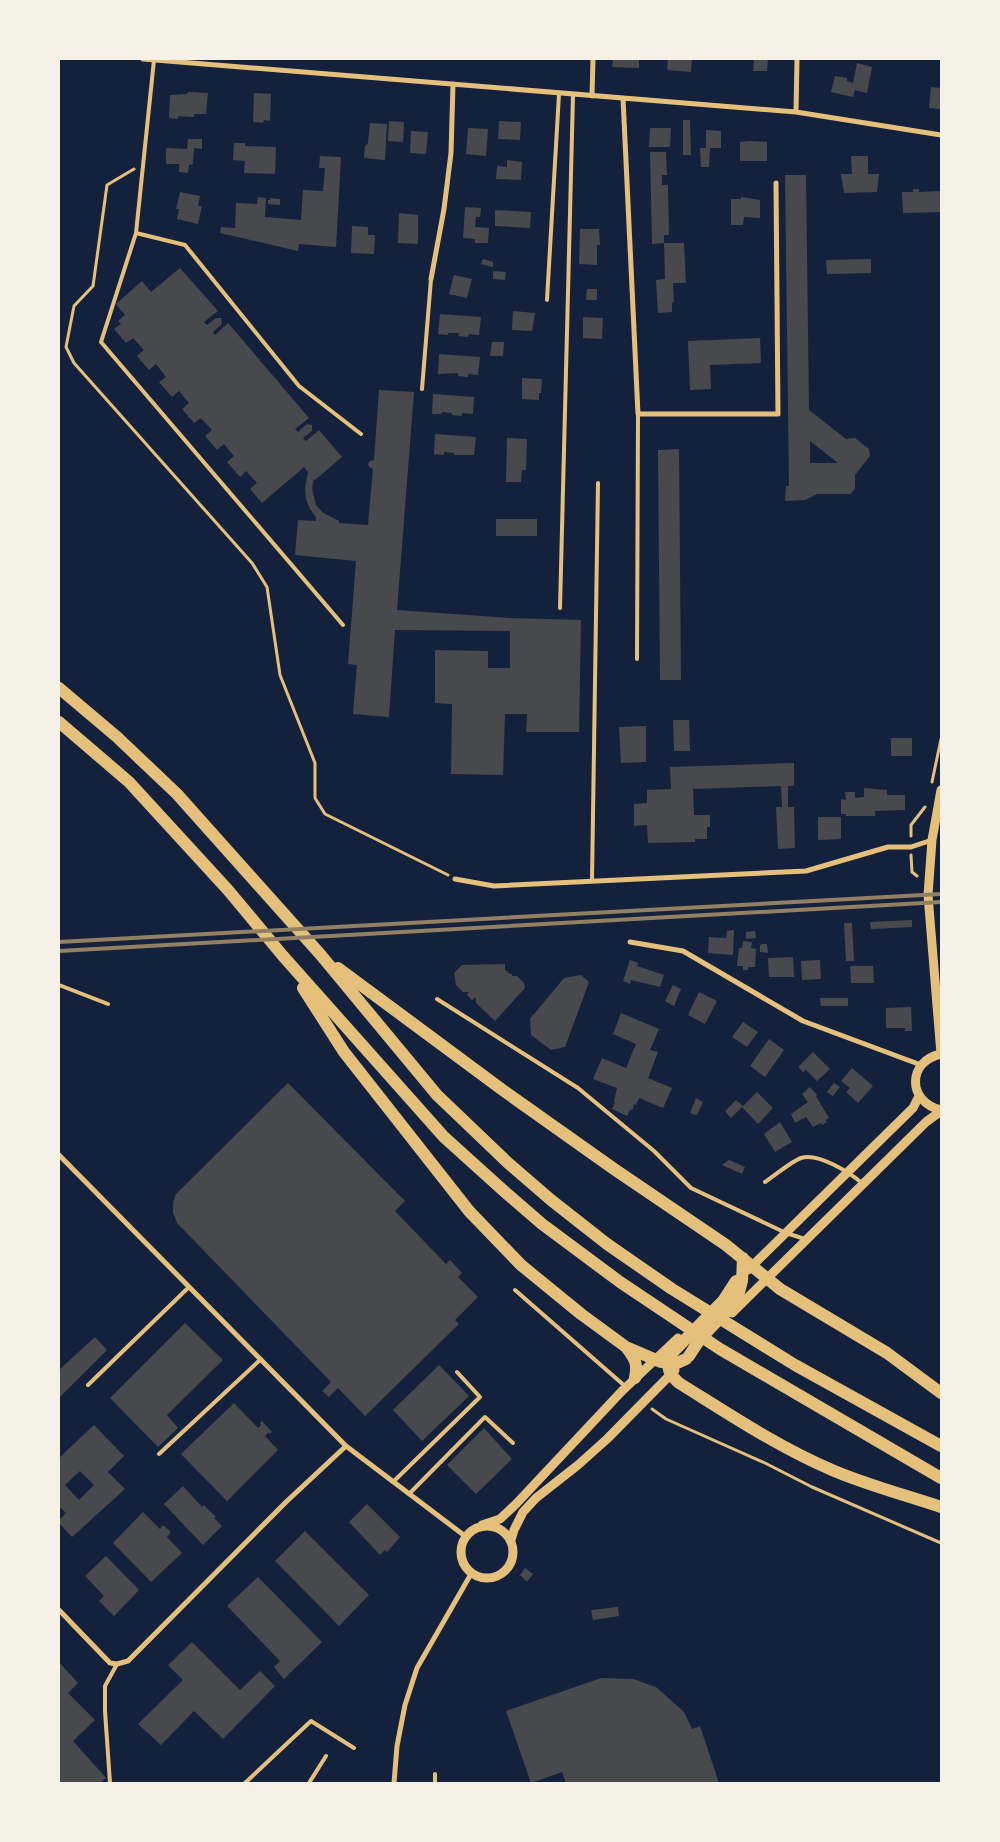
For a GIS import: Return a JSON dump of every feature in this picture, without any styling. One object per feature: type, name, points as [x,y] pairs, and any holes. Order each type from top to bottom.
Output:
[{"type":"main road","points":[[59,688],[117,737],[177,794],[320,954],[437,1094],[508,1162],[558,1205],[607,1244],[736,1330],[941,1446]]},
{"type":"main road","points":[[59,722],[129,782],[228,890],[283,956],[444,1137],[542,1224],[620,1282],[720,1349],[941,1478]]},
{"type":"main road","points":[[320,954],[504,1091],[748,1262],[780,1289],[887,1353],[941,1393]]},
{"type":"main road","points":[[283,956],[344,1052],[469,1211],[521,1265],[581,1314],[626,1347],[669,1369],[679,1383],[757,1432],[798,1454],[834,1470],[941,1508]]},
{"type":"main road","points":[[669,1369],[670,1355],[723,1301],[748,1262]]},
{"type":"main road","points":[[669,1369],[687,1358],[700,1339],[737,1300],[741,1289],[739,1278]]},
{"type":"main road","points":[[626,1347],[637,1367],[631,1383]]},
{"type":"street","points":[[144,59],[796,112],[941,135]]},
{"type":"street","points":[[592,96],[593,59]]},
{"type":"street","points":[[796,59],[796,112]]},
{"type":"street","points":[[430,279],[444,210],[451,153],[453,84]]},
{"type":"street","points":[[623,98],[638,414],[778,414],[776,183]]},
{"type":"street","points":[[941,794],[932,840],[928,903],[941,1054],[933,1056],[921,1065],[916,1080],[919,1096],[925,1103],[941,1111]]},
{"type":"street","points":[[455,879],[494,886],[806,871],[888,847],[911,847],[932,840],[941,834]]},
{"type":"street","points":[[630,942],[684,951],[803,1021],[921,1065]]},
{"type":"street","points":[[748,1262],[786,1233],[849,1172],[913,1108],[919,1096]]},
{"type":"street","points":[[687,1358],[926,1122],[941,1111]]},
{"type":"street","points":[[59,1155],[346,1446],[465,1536]]},
{"type":"street","points":[[669,1369],[644,1402],[578,1465],[536,1498],[523,1512],[514,1530],[511,1540],[513,1556],[505,1571],[490,1578],[482,1578],[471,1574],[463,1564],[461,1557],[460,1550],[465,1536],[476,1527],[500,1518],[522,1498],[631,1383],[739,1278]]},
{"type":"street","points":[[59,1610],[110,1663],[117,1664],[128,1661],[279,1508],[346,1446]]},
{"type":"street","points":[[482,1525],[496,1527],[507,1534],[511,1540]]},
{"type":"street","points":[[394,1783],[397,1746],[405,1705],[417,1668],[471,1574]]},
{"type":"lane","points":[[154,60],[136,233],[101,342],[343,625]]},
{"type":"lane","points":[[547,300],[559,94]]},
{"type":"lane","points":[[560,608],[573,95]]},
{"type":"lane","points":[[136,233],[185,245],[299,386],[360,434]]},
{"type":"lane","points":[[422,389],[430,279]]},
{"type":"lane","points":[[637,659],[638,414]]},
{"type":"lane","points":[[592,881],[598,483]]},
{"type":"lane","points":[[59,985],[108,1004]]},
{"type":"lane","points":[[436,999],[578,1088],[654,1151],[691,1188],[786,1233],[809,1239]]},
{"type":"lane","points":[[765,1182],[802,1158],[815,1158],[849,1172],[864,1184]]},
{"type":"lane","points":[[88,1384],[189,1288]]},
{"type":"lane","points":[[515,1290],[631,1383]]},
{"type":"lane","points":[[159,1454],[261,1359]]},
{"type":"lane","points":[[393,1482],[480,1397],[457,1372]]},
{"type":"lane","points":[[409,1494],[485,1417],[513,1443]]},
{"type":"lane","points":[[110,1783],[104,1711],[105,1686],[117,1664]]},
{"type":"lane","points":[[244,1783],[310,1721],[354,1748]]},
{"type":"lane","points":[[309,1783],[326,1756]]},
{"type":"lane","points":[[435,1774],[435,1783]]},
{"type":"path","points":[[142,168],[130,170],[107,185],[93,286],[74,306],[66,347],[74,363],[252,563],[267,587],[280,675],[315,762],[316,798],[325,814],[455,879]]},
{"type":"path","points":[[930,790],[941,739]]},
{"type":"path","points":[[644,1402],[666,1419],[941,1543]]},
{"type":"building","points":[[613,59],[639,59],[639,68],[612,67]]},
{"type":"building","points":[[668,59],[692,59],[691,72],[667,70]]},
{"type":"building","points":[[754,59],[768,59],[767,71],[753,71]]},
{"type":"building","points":[[857,63],[872,67],[867,93],[855,90],[853,97],[831,92],[835,76],[847,78],[847,81],[853,83]]},
{"type":"building","points":[[931,87],[941,88],[941,109],[929,108]]},
{"type":"building","points":[[188,92],[208,93],[206,114],[194,114],[194,117],[178,116],[178,119],[169,118],[170,95],[187,94]]},
{"type":"building","points":[[254,93],[271,94],[270,121],[264,120],[263,123],[253,122]]},
{"type":"building","points":[[683,120],[690,120],[691,155],[683,155]]},
{"type":"building","points":[[389,121],[404,122],[403,142],[388,141]]},
{"type":"building","points":[[499,121],[521,122],[520,140],[498,139]]},
{"type":"building","points":[[370,123],[387,124],[385,160],[364,158]]},
{"type":"building","points":[[468,128],[488,129],[486,156],[466,154]]},
{"type":"building","points":[[650,128],[671,128],[670,147],[649,147]]},
{"type":"building","points":[[706,130],[721,131],[721,148],[710,148],[709,167],[701,167],[700,148],[706,148]]},
{"type":"building","points":[[411,131],[428,132],[426,154],[410,153]]},
{"type":"building","points":[[188,139],[202,139],[202,149],[194,148],[193,164],[189,165],[188,173],[179,172],[179,164],[166,164],[166,148],[187,149]]},
{"type":"building","points":[[740,142],[767,142],[767,161],[740,161]]},
{"type":"building","points":[[234,143],[245,143],[245,146],[276,147],[275,174],[244,173],[245,161],[233,160]]},
{"type":"building","points":[[650,152],[666,152],[667,175],[662,175],[662,185],[668,185],[669,235],[664,235],[664,243],[652,244]]},
{"type":"building","points":[[320,156],[341,157],[336,247],[299,244],[298,251],[220,233],[221,227],[235,228],[236,203],[257,204],[258,197],[266,198],[265,217],[301,220],[303,190],[323,191],[325,168],[319,168]]},
{"type":"building","points":[[851,156],[868,156],[868,174],[879,174],[877,192],[844,193],[841,174],[852,174]]},
{"type":"building","points":[[507,160],[522,162],[521,180],[496,179],[497,166],[507,167]]},
{"type":"building","points":[[785,175],[806,175],[809,410],[846,439],[855,438],[869,449],[870,456],[855,475],[855,488],[851,494],[817,494],[805,500],[785,501],[786,486],[789,486]],"holes":[[[810,441],[838,463],[810,463]]]},
{"type":"building","points":[[913,189],[919,189],[919,192],[941,191],[941,212],[903,213],[902,192],[913,192]]},
{"type":"building","points":[[180,192],[200,196],[198,206],[202,206],[198,224],[177,219],[179,209],[176,209]]},
{"type":"building","points":[[741,197],[760,200],[760,218],[744,217],[743,225],[731,225],[731,199],[741,199]]},
{"type":"building","points":[[270,198],[280,199],[280,205],[268,204]]},
{"type":"building","points":[[465,207],[481,208],[480,217],[476,217],[475,227],[489,228],[488,243],[475,243],[475,239],[463,238]]},
{"type":"building","points":[[495,210],[531,212],[530,228],[495,226]]},
{"type":"building","points":[[399,213],[418,215],[418,244],[398,243]]},
{"type":"building","points":[[352,226],[368,227],[368,235],[375,235],[374,254],[351,253]]},
{"type":"building","points":[[580,229],[599,229],[600,245],[597,245],[597,265],[579,264]]},
{"type":"building","points":[[664,243],[684,243],[686,283],[673,283],[674,302],[672,302],[672,312],[658,313],[656,280],[665,279]]},
{"type":"building","points":[[483,259],[493,262],[493,267],[481,264]]},
{"type":"building","points":[[871,259],[871,273],[827,274],[826,260]]},
{"type":"building","points":[[180,268],[218,311],[204,322],[207,325],[216,318],[221,318],[222,324],[213,332],[215,335],[228,323],[309,418],[295,429],[298,432],[307,424],[312,425],[312,431],[303,438],[306,441],[319,430],[342,457],[314,479],[312,488],[316,505],[322,512],[339,521],[339,523],[368,525],[373,469],[368,464],[374,460],[379,390],[414,392],[397,610],[510,618],[581,620],[579,732],[526,732],[527,714],[505,714],[503,775],[451,774],[452,704],[435,703],[435,650],[488,651],[488,668],[510,668],[510,631],[395,630],[389,717],[353,714],[357,665],[348,664],[356,561],[295,555],[298,520],[316,521],[316,517],[306,499],[305,488],[308,472],[304,467],[262,503],[250,489],[257,483],[246,471],[240,477],[227,462],[234,456],[224,444],[217,450],[205,436],[212,430],[201,418],[194,423],[182,409],[189,403],[179,391],[172,397],[159,382],[166,377],[156,364],[149,370],[137,356],[144,350],[133,338],[126,343],[114,329],[121,324],[118,321],[125,315],[116,304],[142,281],[151,292]]},
{"type":"building","points":[[493,271],[506,272],[505,280],[493,279]]},
{"type":"building","points":[[454,275],[472,279],[467,298],[449,294]]},
{"type":"building","points":[[587,289],[597,289],[597,300],[586,300]]},
{"type":"building","points":[[513,311],[535,313],[532,331],[512,330]]},
{"type":"building","points":[[440,314],[481,317],[479,335],[469,334],[468,337],[458,336],[459,333],[438,334]]},
{"type":"building","points":[[583,317],[603,318],[602,339],[583,338]]},
{"type":"building","points":[[760,338],[761,363],[710,365],[711,389],[690,390],[688,341]]},
{"type":"building","points":[[492,342],[504,342],[503,356],[490,356]]},
{"type":"building","points":[[439,354],[480,357],[478,375],[468,374],[468,377],[458,376],[458,373],[438,374]]},
{"type":"building","points":[[522,378],[542,379],[539,400],[522,399]]},
{"type":"building","points":[[433,394],[474,397],[473,414],[462,413],[462,416],[442,412],[442,414],[432,414]]},
{"type":"building","points":[[435,434],[476,437],[474,455],[454,455],[454,453],[444,452],[444,455],[434,454]]},
{"type":"building","points":[[507,438],[527,439],[526,470],[522,470],[521,482],[506,482]]},
{"type":"building","points":[[679,449],[681,680],[660,680],[658,450]]},
{"type":"building","points":[[496,519],[537,519],[537,536],[496,536]]},
{"type":"building","points":[[673,720],[689,720],[690,751],[674,751]]},
{"type":"building","points":[[646,726],[646,762],[621,763],[619,727]]},
{"type":"building","points":[[891,738],[912,738],[912,756],[891,756]]},
{"type":"building","points":[[794,763],[794,786],[788,786],[788,807],[794,807],[795,848],[778,849],[776,807],[782,807],[781,786],[693,789],[694,815],[710,815],[707,839],[695,839],[695,842],[648,843],[647,825],[634,826],[634,804],[647,803],[647,790],[671,789],[670,767]]},
{"type":"building","points":[[864,788],[887,790],[887,795],[905,795],[905,810],[875,811],[875,816],[846,816],[846,814],[841,814],[841,799],[846,800],[845,792],[855,792],[855,798],[864,797]]},
{"type":"building","points":[[818,817],[841,817],[841,839],[818,840]]},
{"type":"building","points":[[912,920],[912,927],[871,929],[870,922]]},
{"type":"building","points":[[844,923],[852,923],[854,961],[846,961]]},
{"type":"building","points":[[734,930],[733,955],[708,953],[709,937],[726,938],[727,931]]},
{"type":"building","points":[[755,931],[756,938],[746,939],[746,932]]},
{"type":"building","points":[[743,941],[752,942],[751,948],[756,949],[755,967],[748,967],[748,970],[743,970],[743,966],[737,966],[739,948],[742,948]]},
{"type":"building","points":[[767,944],[768,953],[760,952],[760,945]]},
{"type":"building","points":[[793,957],[794,977],[769,977],[768,958]]},
{"type":"building","points":[[630,960],[638,963],[637,966],[664,975],[660,987],[631,980],[630,984],[623,981]]},
{"type":"building","points":[[820,960],[821,979],[802,980],[801,961]]},
{"type":"building","points":[[505,964],[505,970],[512,974],[512,976],[517,976],[524,983],[525,988],[495,1021],[476,1003],[476,997],[472,1000],[467,995],[469,992],[463,992],[456,985],[454,973],[462,965]]},
{"type":"building","points":[[850,966],[873,966],[874,983],[851,983]]},
{"type":"building","points":[[581,975],[589,982],[565,1047],[551,1050],[531,1035],[530,1019],[564,978]]},
{"type":"building","points":[[673,985],[681,989],[674,1006],[665,1001]]},
{"type":"building","points":[[699,992],[717,1001],[705,1024],[688,1015]]},
{"type":"building","points":[[820,998],[848,998],[848,1006],[821,1006]]},
{"type":"building","points":[[911,1007],[912,1031],[905,1031],[905,1028],[886,1028],[886,1008]]},
{"type":"building","points":[[621,1013],[659,1029],[650,1050],[658,1052],[648,1078],[672,1088],[663,1108],[639,1098],[627,1116],[612,1109],[615,1104],[617,1088],[593,1079],[602,1058],[626,1068],[636,1044],[613,1034]]},
{"type":"building","points":[[743,1022],[758,1032],[747,1047],[732,1037]]},
{"type":"building","points":[[769,1039],[784,1050],[765,1077],[750,1066]]},
{"type":"building","points":[[813,1052],[830,1069],[817,1081],[806,1070],[803,1072],[798,1067]]},
{"type":"building","points":[[852,1068],[873,1086],[858,1103],[846,1092],[850,1088],[841,1081]]},
{"type":"building","points":[[288,1083],[405,1201],[395,1211],[446,1264],[450,1260],[462,1273],[458,1277],[478,1297],[455,1320],[459,1324],[365,1416],[338,1388],[329,1397],[322,1391],[331,1382],[177,1223],[173,1213],[173,1202],[176,1194]]},
{"type":"building","points":[[834,1083],[840,1087],[833,1096],[827,1092]]},
{"type":"building","points":[[810,1087],[817,1095],[829,1118],[822,1125],[821,1123],[813,1127],[806,1117],[795,1123],[791,1114],[808,1102],[802,1094]]},
{"type":"building","points":[[757,1092],[773,1108],[758,1124],[742,1107]]},
{"type":"building","points":[[696,1098],[703,1102],[697,1115],[690,1113]]},
{"type":"building","points":[[736,1100],[743,1106],[731,1118],[725,1111]]},
{"type":"building","points":[[780,1122],[792,1142],[775,1152],[764,1134]]},
{"type":"building","points":[[729,1160],[745,1167],[742,1174],[722,1165]]},
{"type":"building","points":[[185,1323],[223,1360],[167,1415],[178,1428],[158,1447],[110,1398]]},
{"type":"building","points":[[95,1337],[107,1350],[59,1398],[59,1370]]},
{"type":"building","points":[[439,1365],[469,1396],[422,1441],[393,1410]]},
{"type":"building","points":[[234,1403],[258,1428],[262,1421],[272,1432],[265,1436],[278,1450],[227,1501],[181,1454]]},
{"type":"building","points":[[94,1425],[124,1456],[108,1472],[125,1489],[72,1537],[59,1523],[59,1520],[66,1513],[59,1506],[59,1458]],"holes":[[[80,1471],[94,1485],[79,1500],[65,1485]]]},
{"type":"building","points":[[484,1428],[512,1459],[476,1494],[447,1465]]},
{"type":"building","points":[[183,1486],[202,1507],[204,1505],[216,1517],[214,1518],[222,1526],[203,1545],[164,1504]]},
{"type":"building","points":[[367,1504],[400,1537],[387,1552],[385,1550],[380,1555],[349,1522]]},
{"type":"building","points":[[143,1512],[160,1529],[163,1525],[171,1532],[167,1537],[182,1553],[151,1582],[113,1543]]},
{"type":"building","points":[[305,1531],[369,1595],[339,1626],[275,1561]]},
{"type":"building","points":[[106,1556],[139,1590],[114,1616],[99,1601],[104,1596],[85,1576]]},
{"type":"building","points":[[525,1568],[533,1574],[527,1582],[520,1575]]},
{"type":"building","points":[[258,1577],[322,1642],[284,1679],[274,1667],[280,1661],[227,1606]]},
{"type":"building","points":[[618,1607],[619,1616],[593,1620],[591,1610]]},
{"type":"building","points":[[192,1642],[240,1690],[260,1671],[275,1686],[223,1739],[194,1711],[161,1745],[138,1724],[183,1680],[168,1665]]},
{"type":"building","points":[[59,1662],[78,1683],[68,1693],[95,1720],[73,1741],[106,1778],[100,1783],[59,1783]]},
{"type":"building","points":[[601,1678],[633,1679],[656,1687],[684,1712],[692,1729],[700,1726],[719,1783],[566,1783],[562,1772],[531,1783],[506,1711]]},
{"type":"railway","points":[[59,942],[941,894]]},
{"type":"railway","points":[[59,951],[941,902]]}]
